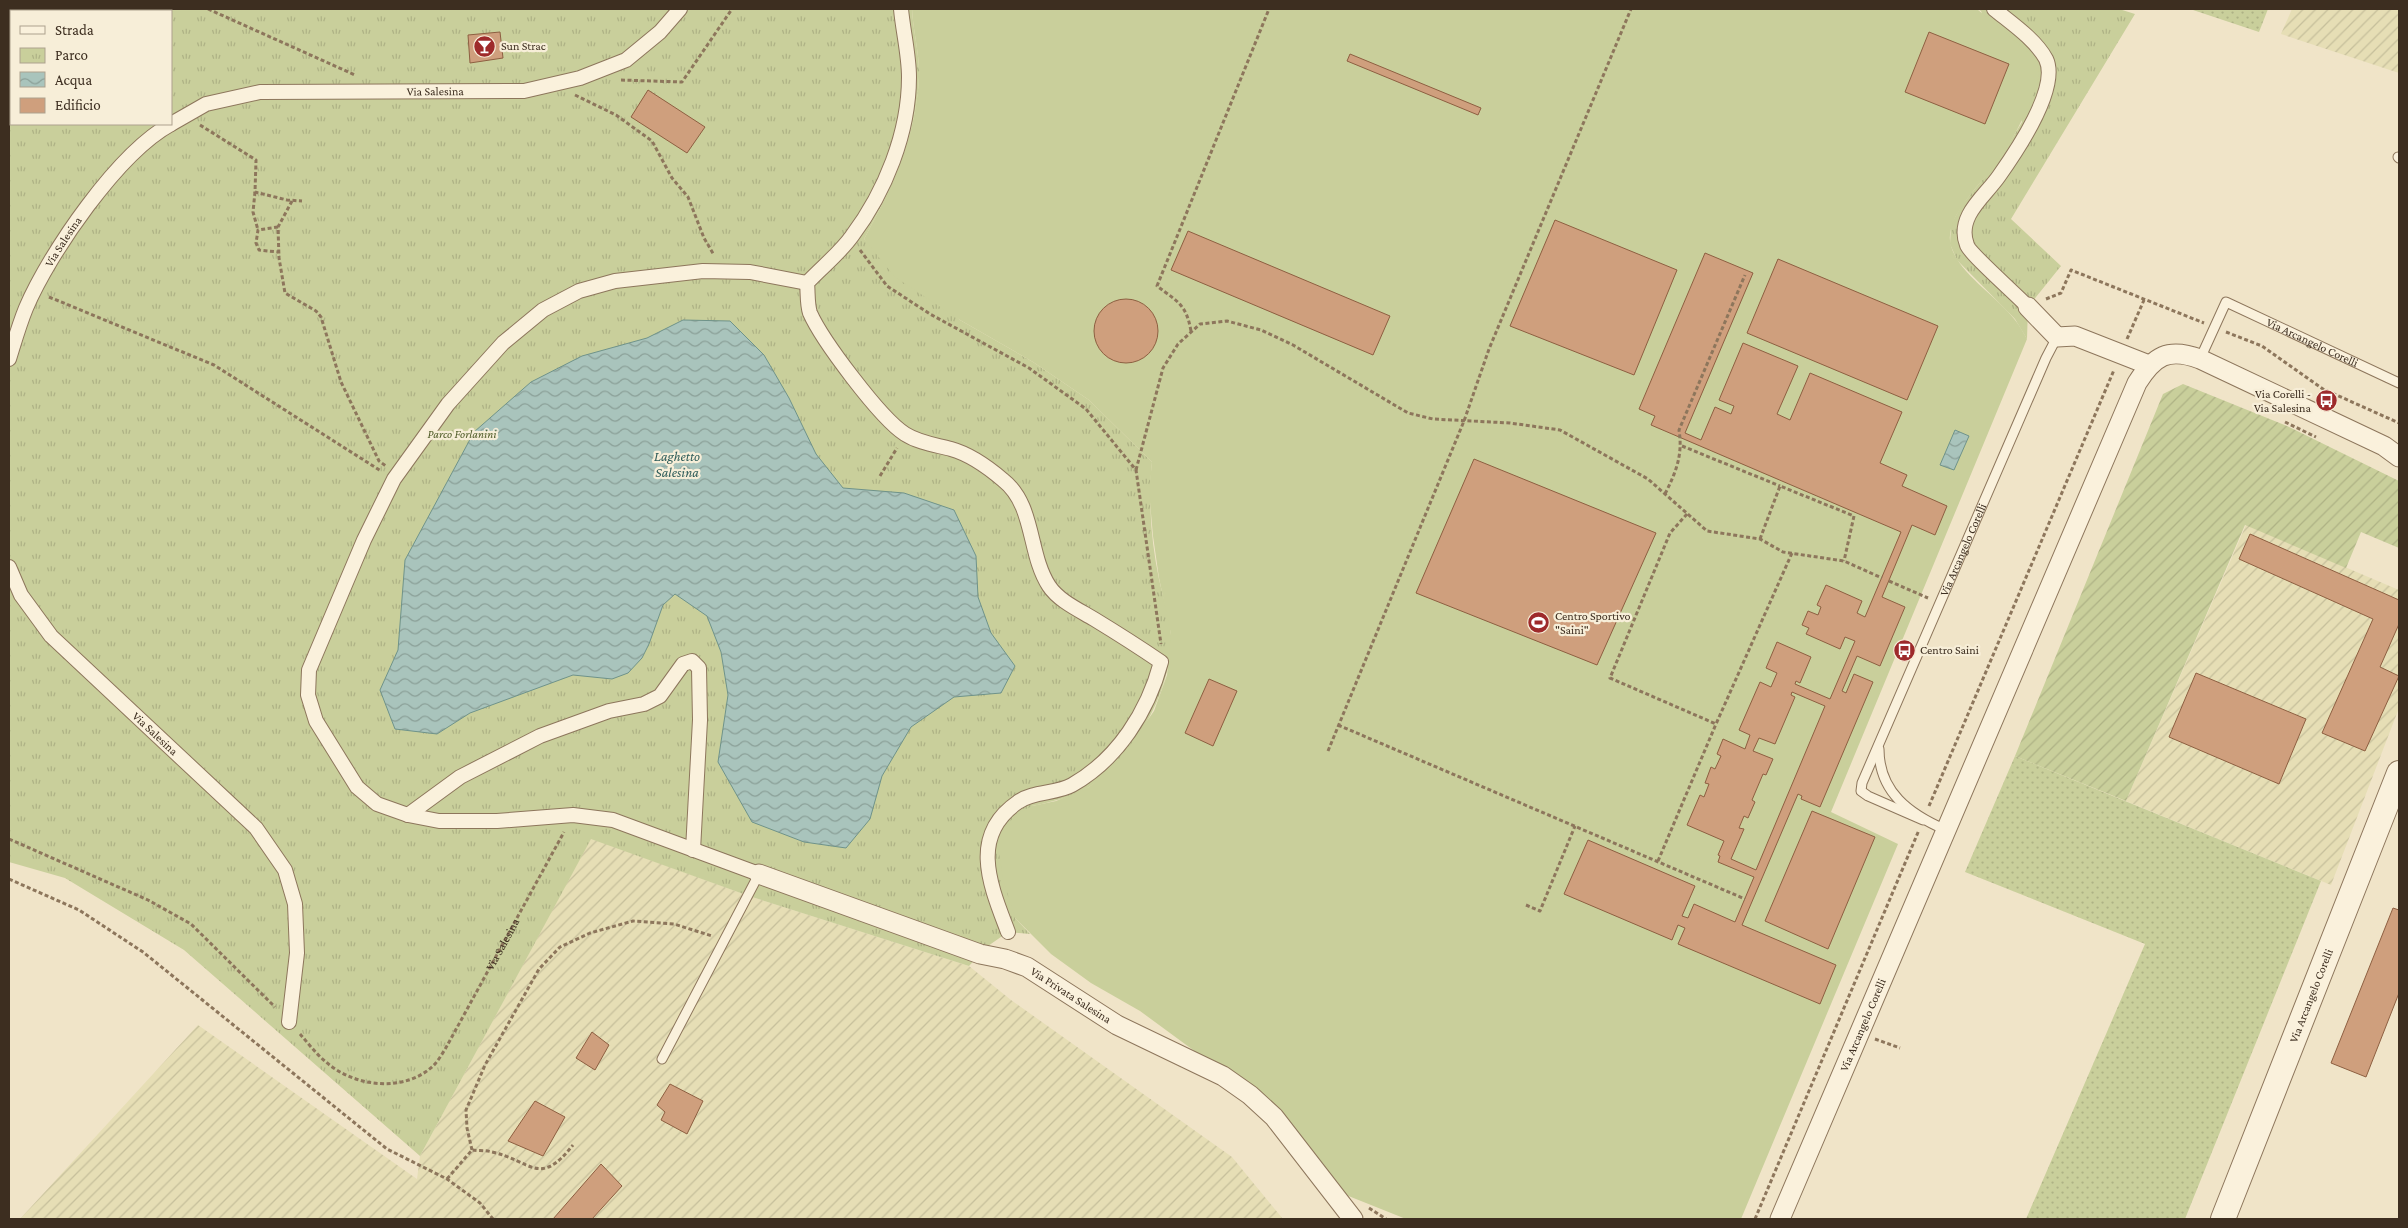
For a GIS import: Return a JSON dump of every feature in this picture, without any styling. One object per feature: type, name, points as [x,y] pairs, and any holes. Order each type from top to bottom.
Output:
[{"type":"street","name":"Via Salesina","points":[[172,123],[206,104],[260,92],[524,90],[555,84],[580,78],[626,60],[660,32],[680,9]]},
{"type":"street","points":[[902,9],[909,77],[904,124],[891,166],[872,205],[851,238],[807,283],[809,310],[824,340],[891,423],[905,435],[922,442],[954,450],[1004,480],[1017,496],[1026,519],[1039,568],[1050,588],[1066,603],[1161,662],[1155,683],[1131,731],[1115,750],[1070,786],[1018,801],[1002,816],[992,832],[986,852],[992,890],[1008,945]]},
{"type":"street","points":[[1994,9],[2038,47],[2046,61],[2049,79],[2042,100],[2025,135],[2000,175],[1969,215],[1964,230],[1967,247],[2057,337],[2075,336],[2148,364],[2165,355],[2175,353],[2200,359],[2391,447],[2399,456]]},
{"type":"street","name":"Via Salesina","points":[[9,359],[26,308],[64,240],[120,165],[155,133],[169,125]]},
{"type":"street","points":[[408,815],[460,777],[540,736],[609,711],[644,704],[652,700],[665,690],[683,664],[692,661],[699,668],[700,720],[693,850],[613,820],[573,815],[468,822],[439,821],[408,815],[377,804],[357,787],[316,721],[308,694],[309,670],[364,540],[396,476],[448,404],[503,342],[544,310],[579,290],[615,281],[703,270],[750,272],[807,283]]},
{"type":"street","name":"Via Arcangelo Corelli","points":[[1780,1219],[2136,383],[2148,364]]},
{"type":"street","name":"Via Salesina","points":[[9,567],[21,595],[51,636],[256,828],[285,870],[295,904],[297,953],[289,1022]]},
{"type":"street","name":"Via Arcangelo Corelli","points":[[2223,1219],[2399,773]]},
{"type":"street","name":"Via Privata Salesina","points":[[693,850],[980,954],[1008,945],[1028,967],[1117,1025],[1223,1076],[1250,1095],[1274,1117],[1353,1219]]},
{"type":"lane","name":"Via Arcangelo Corelli","points":[[2200,359],[2226,302],[2399,383]]},
{"type":"lane","name":"Via Arcangelo Corelli","points":[[1946,830],[1923,820],[1905,806],[1889,787],[1879,764],[1879,744],[2057,337]]},
{"type":"lane","points":[[1879,744],[1862,783],[1861,791],[1923,820]]},
{"type":"lane","points":[[662,1058],[726,940],[759,874]]},
{"type":"path","points":[[208,9],[356,76]]},
{"type":"path","points":[[617,80],[682,82],[732,9]]},
{"type":"path","points":[[1191,331],[1188,313],[1183,306],[1157,286],[1270,9]]},
{"type":"path","points":[[1328,751],[1464,421],[1489,349],[1631,9]]},
{"type":"path","points":[[555,84],[616,115],[652,141],[672,178],[691,201],[708,246],[729,271]]},
{"type":"path","points":[[184,117],[256,160],[253,212],[258,230],[256,243],[259,250],[278,252]]},
{"type":"path","points":[[255,192],[292,201],[302,201]]},
{"type":"path","points":[[292,201],[278,227],[278,252],[285,293],[316,311],[321,317],[337,372],[355,414],[379,461],[396,476]]},
{"type":"path","points":[[258,230],[278,227]]},
{"type":"path","points":[[851,238],[887,286],[930,314],[1029,368],[1086,409],[1136,470]]},
{"type":"path","points":[[2028,307],[2061,293],[2071,270],[2262,346],[2322,389],[2399,423]]},
{"type":"path","points":[[1665,494],[1677,471],[1682,446],[1679,430],[1745,275]]},
{"type":"path","points":[[35,291],[214,365],[396,476]]},
{"type":"path","points":[[2128,338],[2144,300]]},
{"type":"path","points":[[1161,662],[1160,639],[1136,470],[1163,368],[1178,344],[1200,324],[1227,321],[1262,330],[1293,345],[1408,413],[1433,419],[1510,424],[1560,430],[1648,479],[1706,531],[1760,539],[1783,552],[1844,561],[1882,578]]},
{"type":"path","points":[[1755,1219],[2111,378]]},
{"type":"path","points":[[2285,422],[2321,439]]},
{"type":"path","points":[[880,476],[905,435]]},
{"type":"path","points":[[1682,446],[1854,516],[1844,561]]},
{"type":"path","points":[[1760,539],[1780,486]]},
{"type":"path","points":[[1688,514],[1670,534],[1610,678],[1716,724]]},
{"type":"path","points":[[1658,862],[1716,724],[1792,553]]},
{"type":"path","points":[[1889,581],[1940,603]]},
{"type":"path","points":[[1338,725],[1745,899]]},
{"type":"path","name":"Via Salesina","points":[[9,839],[148,900],[191,924],[289,1022],[327,1063],[354,1078],[378,1085],[416,1078],[433,1066],[448,1044],[573,815]]},
{"type":"path","points":[[1526,906],[1540,911],[1575,826]]},
{"type":"path","points":[[9,879],[79,910],[143,952],[387,1149],[447,1179],[480,1203],[493,1219]]},
{"type":"path","points":[[472,1150],[467,1128],[466,1110],[486,1065],[539,969],[560,947],[590,933],[633,921],[674,924],[726,940]]},
{"type":"path","points":[[1859,1033],[1900,1048]]},
{"type":"path","points":[[472,1150],[492,1152],[527,1167],[545,1170],[561,1160],[573,1145]]},
{"type":"path","points":[[447,1179],[472,1150]]},
{"type":"shaded area","points":[[2292,9],[2399,9],[2399,73],[2281,34]]},
{"type":"shaded area","points":[[2246,525],[2399,590],[2399,708],[2331,885],[2126,801]]},
{"type":"shaded area","points":[[591,838],[749,896],[969,966],[1011,1000],[1232,1157],[1283,1219],[20,1219],[198,1025],[417,1179],[420,1156]]},
{"type":"green space","name":"Parco Forlanini","points":[[9,9],[912,9],[919,69],[917,99],[913,120],[908,141],[893,181],[864,239],[960,320],[1033,362],[1089,400],[1152,462],[1150,506],[1152,536],[1156,565],[1171,635],[1170,656],[1165,677],[1158,699],[1136,740],[1106,774],[1076,794],[1032,806],[1015,918],[1030,934],[1008,932],[988,946],[969,966],[749,896],[591,839],[420,1156],[184,950],[65,878],[9,862]]},
{"type":"green space","name":"Centro Sportivo \"Saini\"","points":[[912,9],[1977,9],[2036,59],[2039,69],[2037,84],[2022,121],[2002,156],[1959,210],[1950,234],[1951,246],[1962,266],[2007,311],[2027,339],[1831,812],[1898,844],[1741,1219],[1406,1219],[1326,1187],[1219,1069],[1140,1011],[1091,983],[1051,954],[1015,918],[1003,879],[998,846],[1003,829],[1017,814],[1032,806],[1056,801],[1089,787],[1111,769],[1154,711],[1167,675],[1171,634],[1159,578],[1153,536],[1149,491],[1152,462],[1089,400],[1033,362],[960,320],[895,277],[864,239],[893,181],[908,141],[913,120],[917,99],[919,69]]},
{"type":"green space","points":[[1977,9],[2119,9],[2135,14],[2011,219],[2061,266],[2028,307],[2027,339],[2015,319],[1957,260],[1950,244],[1951,225],[1961,206],[2001,157],[2022,122],[1981,11]]},
{"type":"green space","points":[[2190,9],[2268,9],[2259,32]]},
{"type":"green space","points":[[2183,384],[2287,426],[2399,481],[2399,548],[2361,532],[2346,568],[2245,525],[2126,801],[2015,756],[2163,394]]},
{"type":"green space","points":[[2015,756],[2321,881],[2185,1219],[2026,1219],[2145,944],[1965,872]]},
{"type":"water","name":"Laghetto Salesina","points":[[683,320],[730,321],[764,355],[789,398],[816,454],[843,488],[904,493],[954,510],[976,556],[978,597],[991,633],[1015,666],[1001,693],[954,697],[911,727],[882,776],[870,819],[846,848],[804,842],[752,822],[718,762],[728,695],[721,652],[707,616],[675,594],[663,605],[642,658],[628,673],[612,679],[573,675],[470,713],[437,734],[395,729],[380,690],[398,650],[405,560],[474,432],[531,382],[582,356],[647,338]]},
{"type":"water","points":[[1955,430],[1969,436],[1954,470],[1940,465]]},
{"type":"building","name":"Sun Strac","points":[[500,32],[503,58],[470,63],[468,35]]},
{"type":"building","points":[[1929,32],[2009,64],[1985,124],[1905,92]]},
{"type":"building","points":[[1350,54],[1481,108],[1478,115],[1347,61]]},
{"type":"building","points":[[648,90],[705,127],[687,153],[631,117]]},
{"type":"building","points":[[1555,220],[1677,270],[1634,375],[1510,326]]},
{"type":"building","points":[[1188,231],[1390,316],[1373,355],[1171,270]]},
{"type":"building","points":[[1705,253],[1753,273],[1685,433],[1701,440],[1715,407],[1731,414],[1734,406],[1719,400],[1743,343],[1798,366],[1777,414],[1790,420],[1810,373],[1902,412],[1880,463],[1907,475],[1902,486],[1947,506],[1935,535],[1912,525],[1882,597],[1905,607],[1880,666],[1857,656],[1842,691],[1846,693],[1854,674],[1873,682],[1820,807],[1801,799],[1802,796],[1798,794],[1742,925],[1836,965],[1820,1004],[1678,944],[1685,928],[1678,925],[1672,940],[1564,894],[1588,840],[1695,886],[1682,916],[1688,918],[1694,904],[1735,922],[1754,877],[1718,862],[1720,856],[1718,855],[1724,841],[1687,825],[1700,795],[1704,797],[1709,784],[1705,783],[1711,767],[1715,769],[1721,756],[1717,754],[1723,739],[1745,749],[1750,735],[1739,730],[1760,682],[1771,687],[1777,673],[1766,668],[1777,642],[1811,657],[1800,683],[1796,681],[1795,684],[1830,699],[1855,641],[1845,637],[1840,649],[1806,634],[1809,628],[1802,625],[1808,611],[1818,615],[1821,607],[1817,605],[1826,585],[1862,601],[1857,613],[1865,617],[1901,532],[1651,425],[1655,416],[1639,409]],"holes":[[[1792,692],[1825,706],[1756,870],[1731,859],[1744,829],[1739,828],[1744,816],[1748,818],[1755,802],[1752,800],[1763,774],[1766,775],[1773,759],[1753,751],[1759,738],[1775,744],[1795,697],[1791,695]]]},
{"type":"building","points":[[1778,259],[1938,326],[1907,400],[1747,333]]},
{"type":"building","points":[[1120,299],[1132,299],[1149,308],[1156,319],[1158,331],[1156,343],[1149,354],[1132,363],[1120,363],[1108,358],[1099,349],[1094,337],[1094,325],[1099,313],[1108,304]]},
{"type":"building","points":[[1474,459],[1656,533],[1597,665],[1416,593]]},
{"type":"building","points":[[2250,534],[2399,600],[2399,624],[2380,667],[2399,676],[2365,751],[2322,733],[2373,619],[2239,559]]},
{"type":"building","points":[[2196,673],[2306,719],[2279,784],[2169,737]]},
{"type":"building","points":[[1209,679],[1237,691],[1213,746],[1185,733]]},
{"type":"building","points":[[1812,811],[1875,837],[1828,949],[1765,921]]},
{"type":"building","points":[[2393,908],[2399,910],[2399,993],[2366,1077],[2331,1063]]},
{"type":"building","points":[[592,1032],[609,1045],[595,1070],[576,1058]]},
{"type":"building","points":[[670,1084],[703,1101],[687,1134],[661,1120],[665,1112],[657,1105]]},
{"type":"building","points":[[535,1101],[565,1117],[543,1156],[508,1141]]},
{"type":"building","points":[[601,1164],[622,1186],[592,1219],[553,1219]]},
{"type":"place","name":"Sun Strac","points":[[485,46]]},
{"type":"place","name":"Via Corelli - Via Salesina","points":[[2327,401]]},
{"type":"place","name":"Centro Sportivo \"Saini\"","points":[[1539,623]]},
{"type":"place","name":"Centro Saini","points":[[1904,650]]}]
